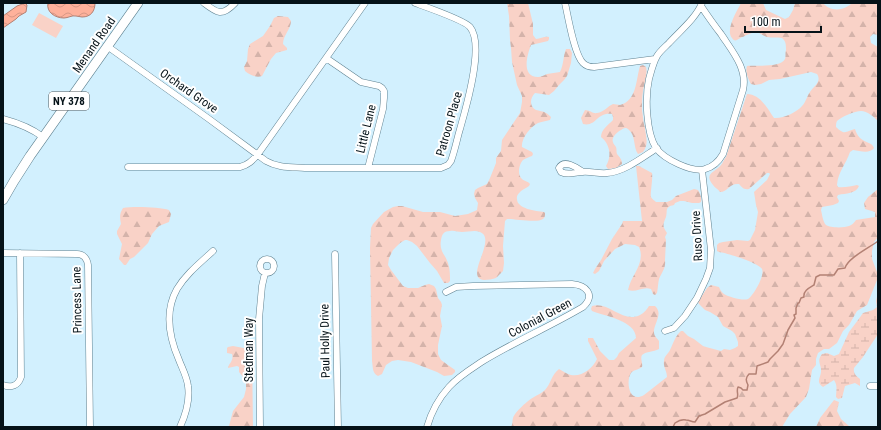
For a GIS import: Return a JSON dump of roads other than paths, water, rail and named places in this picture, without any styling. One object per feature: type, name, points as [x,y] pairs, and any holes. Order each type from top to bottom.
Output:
[{"type":"main road","name":"Menand Road","points":[[3,200],[43,137],[138,3]]},
{"type":"street","points":[[204,3],[214,11],[221,12],[227,10],[235,3]]},
{"type":"street","points":[[128,167],[240,167],[250,162],[258,154],[365,3]]},
{"type":"street","name":"Patroon Place","points":[[258,154],[268,162],[282,166],[305,168],[441,168],[448,165],[452,159],[472,82],[475,52],[474,34],[471,28],[466,24],[415,3]]},
{"type":"street","points":[[565,3],[578,55],[582,62],[587,66],[594,67],[656,59]]},
{"type":"street","points":[[701,5],[736,56],[742,69],[744,80],[743,90],[723,154],[720,159],[709,168],[696,170],[676,163],[664,155],[654,144],[650,132],[647,101],[649,80],[656,59],[664,48],[688,23],[701,5]]},
{"type":"street","name":"Orchard Grove","points":[[107,46],[258,154]]},
{"type":"street","name":"Little Lane","points":[[326,58],[361,82],[378,85],[384,91],[383,109],[368,168]]},
{"type":"street","points":[[3,118],[28,127],[43,137]]},
{"type":"street","points":[[583,172],[605,174],[616,172],[657,148]]},
{"type":"street","name":"Ruso Drive","points":[[665,331],[674,328],[685,316],[697,298],[710,268],[711,250],[702,170]]},
{"type":"street","points":[[180,427],[189,398],[186,377],[172,340],[169,323],[170,309],[180,284],[191,271],[213,251]]},
{"type":"street","name":"Princess Lane","points":[[3,253],[79,254],[84,256],[87,261],[90,427]]},
{"type":"street","points":[[3,386],[15,386],[21,377],[20,253]]},
{"type":"street","name":"Paul Holly Drive","points":[[335,254],[338,427]]},
{"type":"street","name":"Stedman Way","points":[[260,427],[259,330],[261,293],[264,273]]},
{"type":"street","name":"Colonial Green","points":[[427,427],[435,407],[443,395],[453,383],[464,374],[496,353],[584,307],[589,298],[588,292],[585,288],[578,285],[568,284],[457,287],[446,292]]},
{"type":"street","points":[[870,386],[878,386]]},
{"type":"water","points":[[25,3],[27,5],[26,12],[3,28],[3,16],[17,6]]},
{"type":"water","points":[[48,3],[95,3],[93,11],[88,16],[73,16],[64,18],[57,17],[52,14],[48,9]]},
{"type":"waterway","points":[[673,427],[675,423],[682,420],[695,422],[699,416],[725,402],[737,398],[738,387],[743,390],[747,390],[748,385],[746,378],[749,374],[756,374],[757,366],[768,362],[783,344],[788,330],[795,318],[794,315],[796,314],[798,303],[801,298],[804,297],[805,291],[814,285],[816,277],[820,275],[834,275],[838,269],[845,268],[854,257],[878,241]]}]
